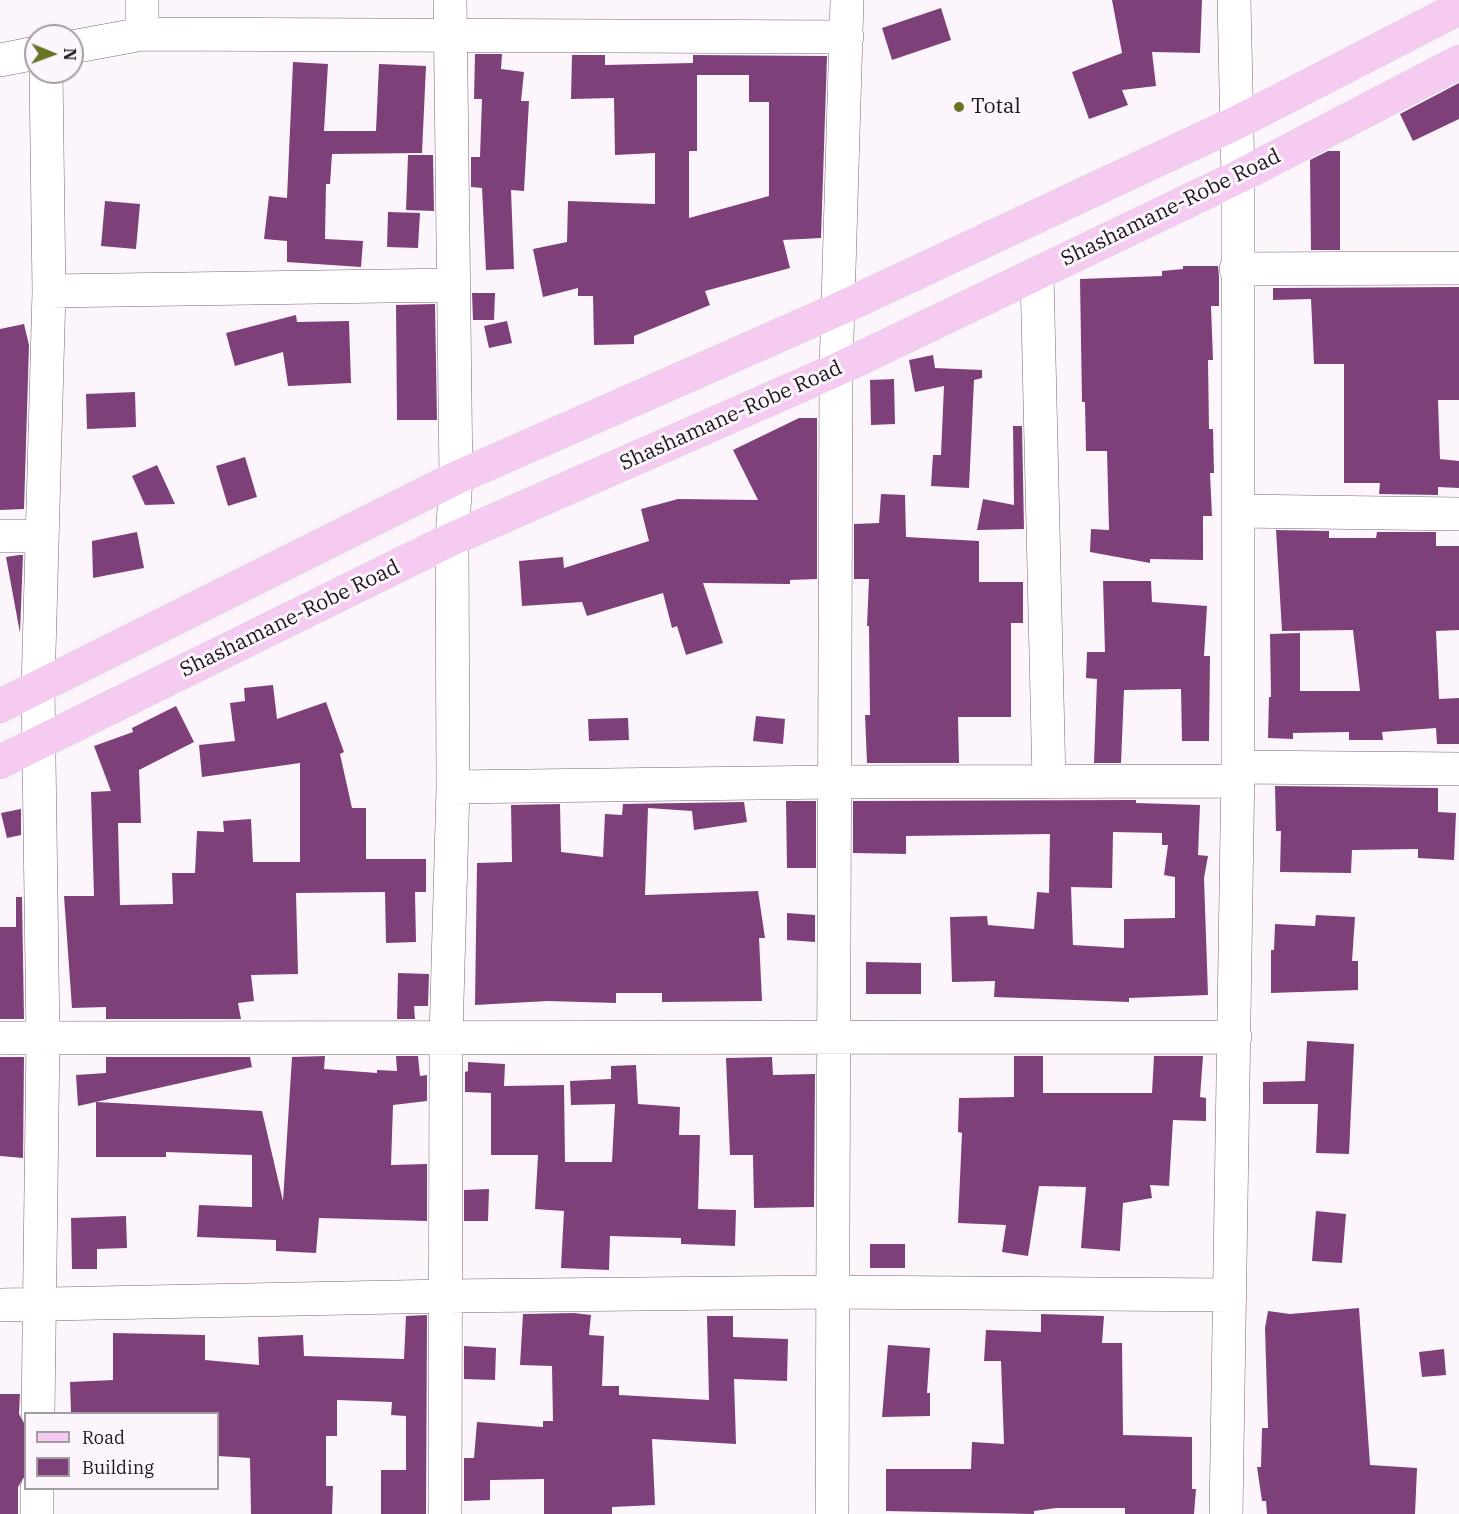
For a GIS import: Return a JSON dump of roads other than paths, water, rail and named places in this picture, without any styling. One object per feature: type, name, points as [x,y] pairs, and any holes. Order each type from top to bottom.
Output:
[{"type":"main road","points":[[0,706],[456,478],[839,309],[1236,123],[1459,8]]},
{"type":"main road","name":"Shashamane-Robe Road","points":[[0,762],[452,539],[836,370],[1037,274],[1238,177],[1459,62]]},
{"type":"street","points":[[142,0],[142,34]]},
{"type":"street","points":[[445,1514],[446,1036],[453,787],[452,539],[456,478],[450,0]]},
{"type":"street","points":[[832,1514],[836,370],[847,0]]},
{"type":"street","points":[[1226,1514],[1238,774],[1236,269],[1238,177],[1234,0]]},
{"type":"street","points":[[84,45],[142,34],[847,38]]},
{"type":"street","points":[[0,60],[24,55]]},
{"type":"street","points":[[38,1412],[43,1038],[38,688],[40,536],[49,291],[46,84]]},
{"type":"street","points":[[1236,269],[1459,268]]},
{"type":"street","points":[[1037,274],[1049,781]]},
{"type":"street","points":[[49,291],[454,285]]},
{"type":"street","points":[[1238,511],[1459,514]]},
{"type":"street","points":[[0,536],[40,536]]},
{"type":"street","points":[[453,787],[1049,781],[1459,769]]},
{"type":"street","points":[[0,1038],[1235,1037]]},
{"type":"street","points":[[0,1305],[446,1296],[832,1292],[1230,1295]]},
{"type":"street","points":[[37,1490],[37,1514]]},
{"type":"place","name":"Total","points":[[959,107]]}]
